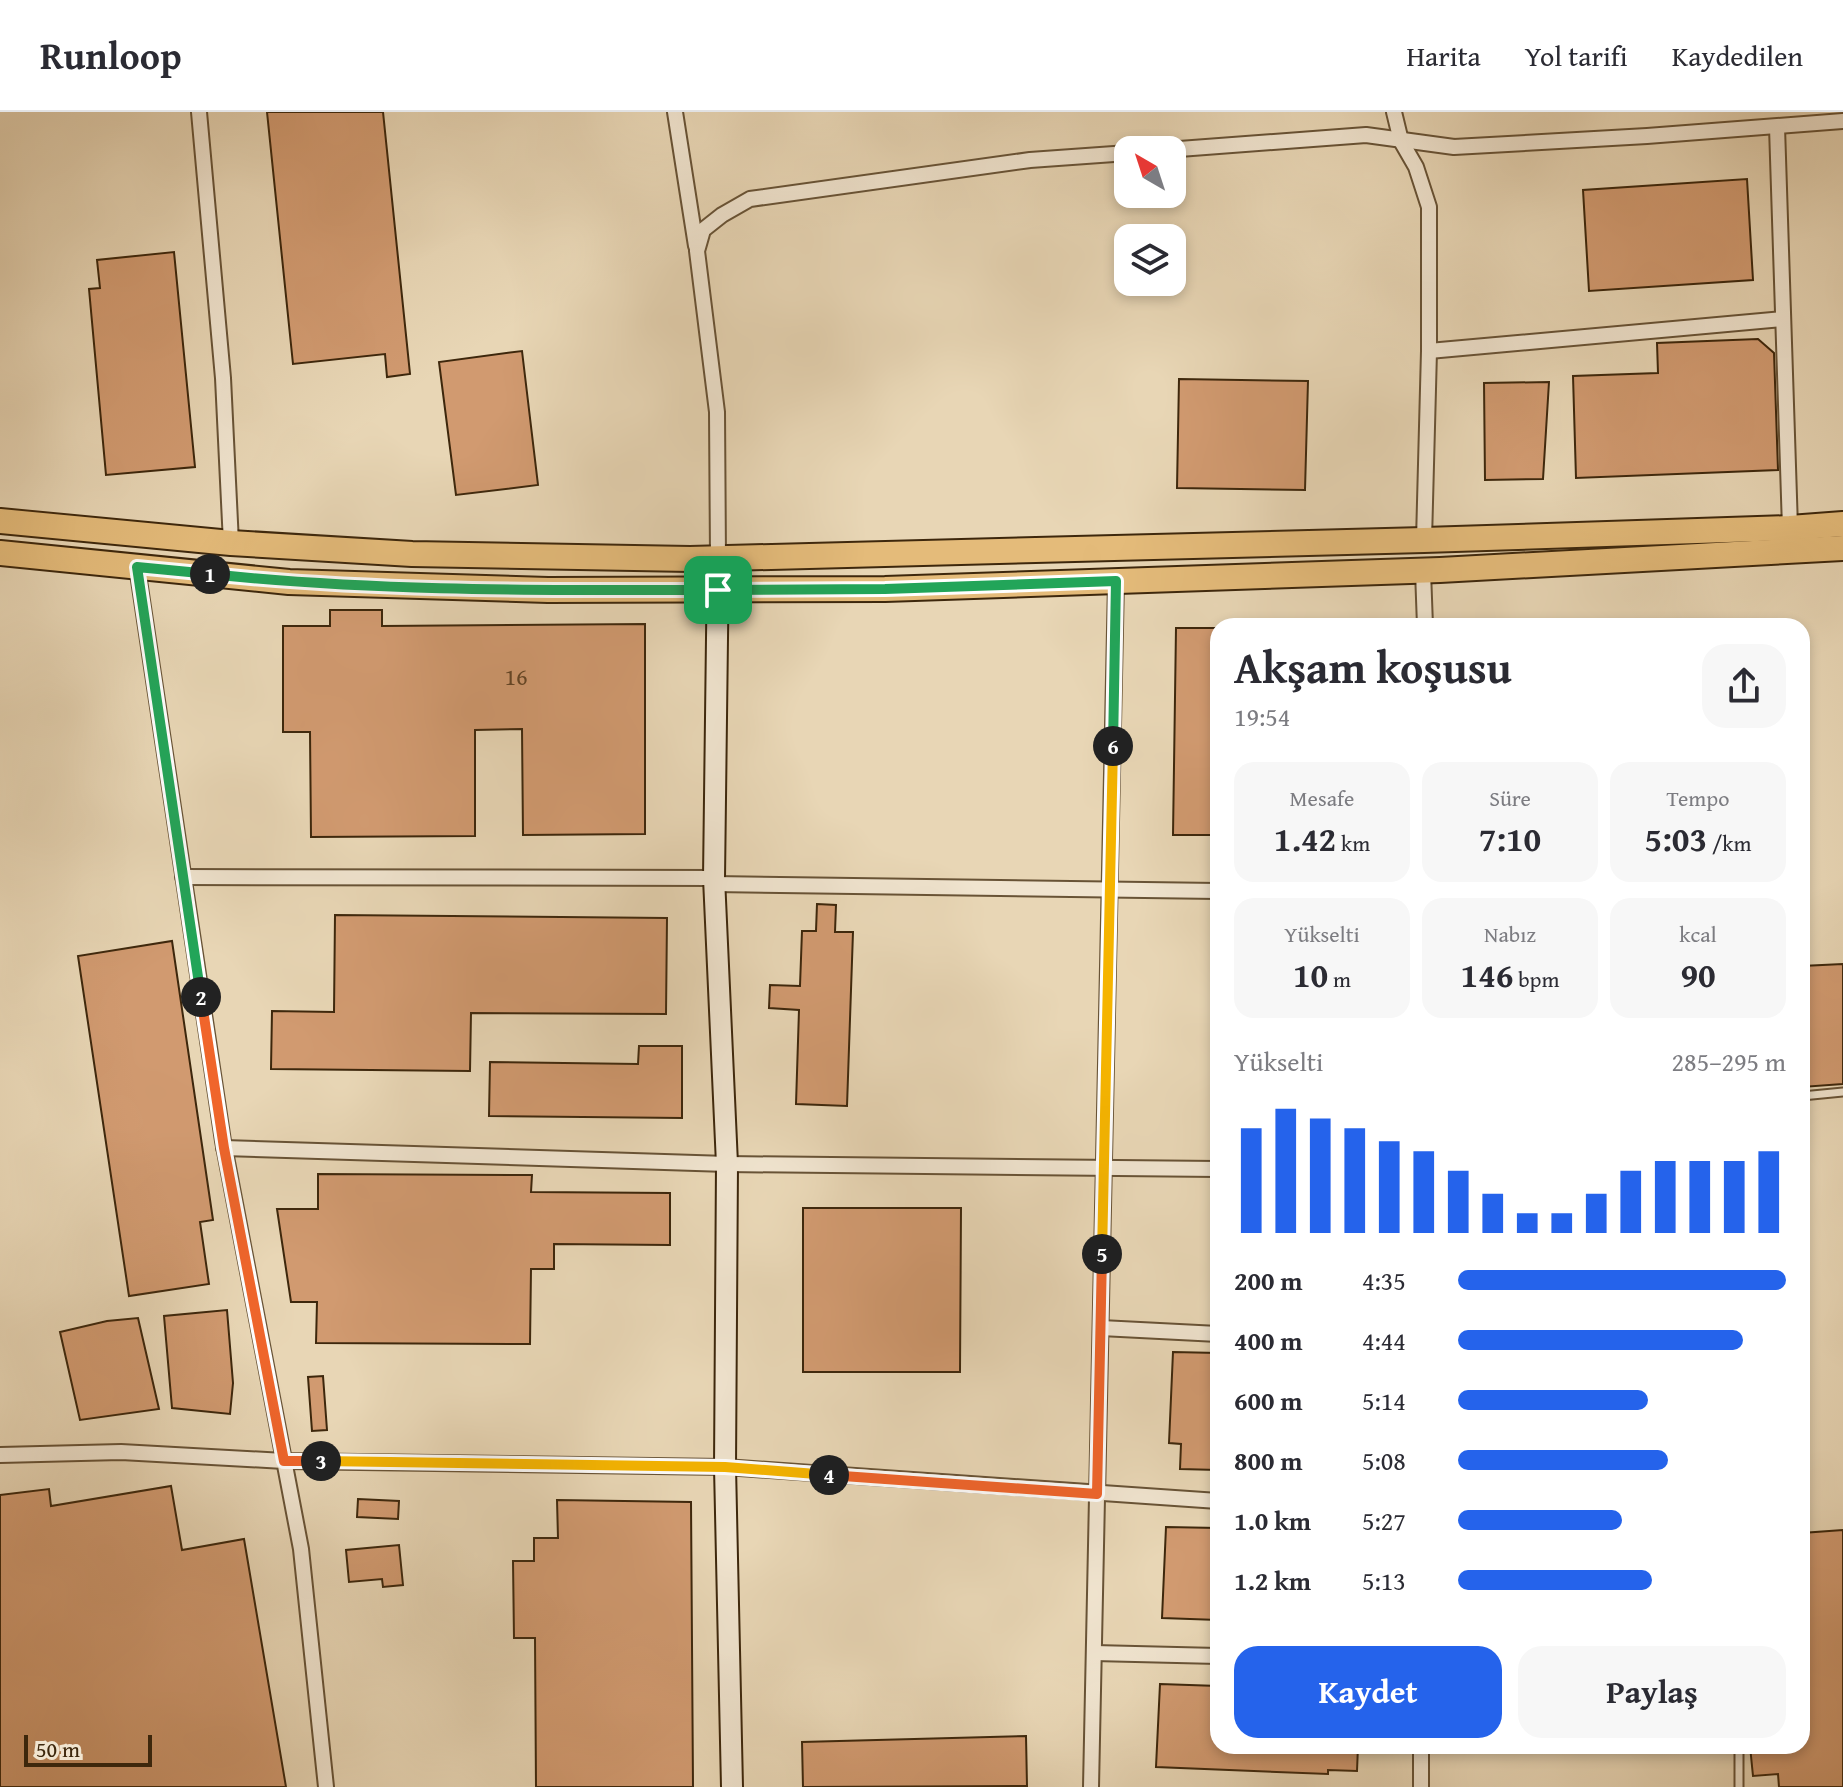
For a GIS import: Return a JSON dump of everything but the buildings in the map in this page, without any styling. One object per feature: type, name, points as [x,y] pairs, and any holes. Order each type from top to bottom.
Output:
[{"type":"main road","points":[[0,521],[231,543],[412,554],[718,558],[1424,540],[1843,524]]},
{"type":"main road","points":[[0,553],[289,582],[548,590],[718,590],[885,589],[1423,571],[1843,548]]},
{"type":"street","points":[[199,112],[223,378],[231,543]]},
{"type":"street","points":[[675,112],[697,251],[717,412],[714,881],[727,1164],[725,1467],[732,1787]]},
{"type":"street","points":[[1394,112],[1401,141],[1416,167],[1429,207],[1424,540]]},
{"type":"street","points":[[1186,148],[1366,135],[1454,147],[1843,121]]},
{"type":"street","points":[[1777,127],[1790,528]]},
{"type":"street","points":[[697,251],[703,230],[750,199],[1030,160],[1114,154]]},
{"type":"street","points":[[1429,351],[1783,319]]},
{"type":"street","points":[[137,567],[224,1148],[301,1549],[326,1787]]},
{"type":"street","points":[[1423,571],[1425,618]]},
{"type":"street","points":[[1091,1787],[1116,581]]},
{"type":"street","points":[[183,877],[714,881],[1210,891]]},
{"type":"street","points":[[224,1148],[727,1164],[1210,1169]]},
{"type":"street","points":[[1101,1328],[1210,1334]]},
{"type":"street","points":[[0,1455],[121,1452],[284,1461],[725,1467],[1210,1501]]},
{"type":"street","points":[[1094,1653],[1210,1656]]},
{"type":"street","points":[[1421,1754],[1421,1787]]},
{"type":"lane","points":[[1810,1095],[1843,1092]]},
{"type":"lane","points":[[1739,1754],[1739,1787]]},
{"type":"route","points":[[137,567],[289,582],[548,590],[718,590],[885,589],[1116,581],[1097,1494],[725,1467],[284,1461],[224,1148],[137,567]]}]
